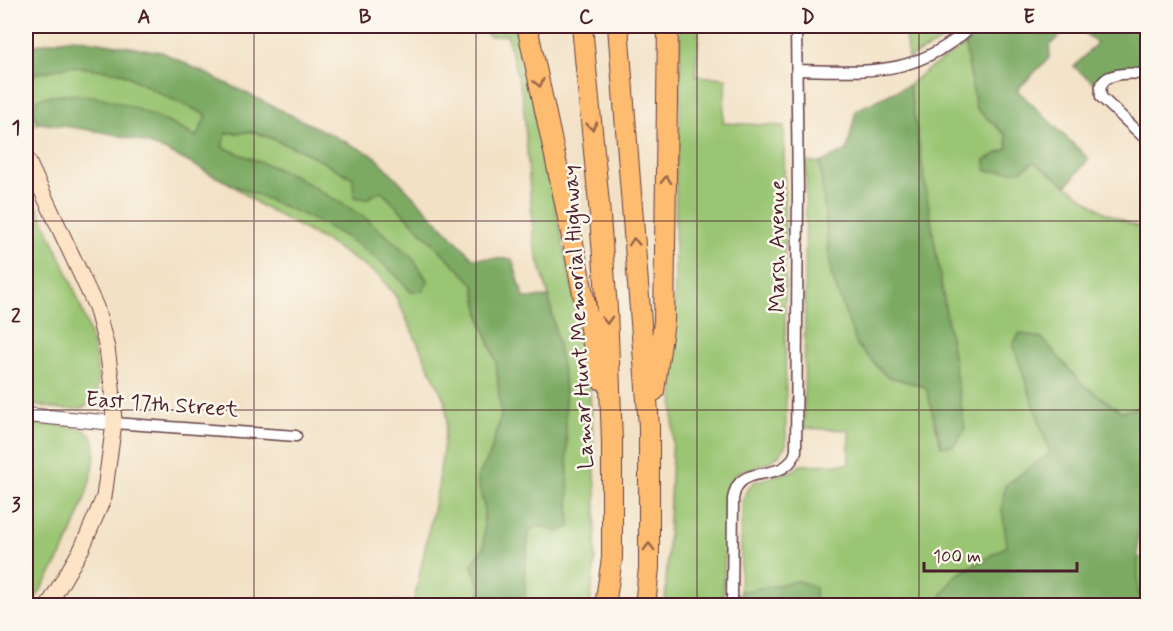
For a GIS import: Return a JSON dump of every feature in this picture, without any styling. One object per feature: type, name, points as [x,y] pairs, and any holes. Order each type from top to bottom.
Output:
[{"type":"highway","points":[[527,26],[566,203],[612,441]]},
{"type":"highway","name":"Lamar Hunt Memorial Highway","points":[[582,26],[605,286],[612,441],[612,558],[605,606]]},
{"type":"highway","points":[[618,26],[649,426],[650,568],[645,606]]},
{"type":"highway","points":[[649,426],[664,322],[668,26]]},
{"type":"main road","points":[[26,157],[96,307],[107,348],[114,423],[104,497],[82,548],[48,606]]},
{"type":"street","name":"Marsh Avenue","points":[[732,606],[733,499],[736,486],[743,480],[789,465],[796,451],[798,205],[796,26]]},
{"type":"street","points":[[797,70],[872,71],[905,66],[932,55],[972,26]]},
{"type":"street","points":[[1148,75],[1119,74],[1105,79],[1101,86],[1101,97],[1148,141]]},
{"type":"street","name":"East 17th Street","points":[[26,415],[296,436]]},
{"type":"green space","points":[[475,26],[518,26],[576,305],[589,382],[596,489],[595,561],[590,605],[526,605],[524,579],[529,530],[540,526],[558,532],[570,527],[564,378],[549,297],[534,244],[523,98],[507,35],[490,36]]},
{"type":"green space","points":[[680,26],[699,26],[696,76],[726,78],[723,123],[784,126],[786,444],[778,456],[772,460],[738,472],[727,487],[723,605],[665,606],[673,435]]},
{"type":"green space","points":[[904,26],[964,26],[938,43],[908,58]]},
{"type":"green space","points":[[984,26],[1071,26],[1050,45],[1049,58],[1017,90],[1089,159],[1067,185],[1034,162],[1020,171],[986,171],[985,160],[1008,148],[1006,135],[976,108],[965,45]]},
{"type":"green space","points":[[1076,26],[1135,26],[1147,37],[1147,70],[1118,69],[1106,73],[1094,83],[1074,67],[1097,43]]},
{"type":"green space","points":[[73,38],[162,52],[375,156],[473,258],[512,259],[524,298],[549,297],[564,378],[570,527],[558,532],[540,526],[529,530],[524,579],[526,605],[477,605],[481,591],[472,565],[484,547],[484,506],[477,478],[490,455],[501,415],[496,361],[482,323],[474,284],[381,191],[366,199],[354,197],[353,178],[303,151],[255,132],[226,133],[222,147],[293,175],[363,216],[412,257],[428,281],[423,291],[411,292],[393,272],[372,255],[327,227],[229,183],[164,150],[118,135],[39,123],[33,113],[37,99],[58,95],[99,97],[119,103],[159,118],[196,137],[207,115],[120,72],[70,66],[26,76],[26,50],[39,44]]},
{"type":"green space","points":[[965,45],[976,108],[1006,135],[1008,149],[985,160],[1020,171],[1034,162],[1104,212],[1147,231],[1147,405],[1122,412],[1081,383],[1043,340],[1013,344],[1050,453],[1005,486],[1002,509],[1008,546],[955,576],[935,605],[815,605],[815,587],[740,592],[742,501],[747,490],[754,482],[792,471],[801,465],[849,464],[849,430],[804,428],[806,162],[820,163],[831,274],[886,376],[926,387],[941,446],[965,430],[909,85],[924,72]]},
{"type":"green space","points":[[70,66],[120,72],[207,115],[197,137],[166,121],[33,113],[39,123],[26,130],[26,76]]},
{"type":"green space","points":[[909,85],[965,430],[953,446],[941,446],[926,387],[886,376],[857,345],[831,274],[820,163],[847,150],[856,110]]},
{"type":"green space","points":[[255,132],[303,151],[354,178],[366,199],[381,191],[474,284],[482,323],[496,361],[501,416],[490,455],[477,478],[484,506],[484,547],[472,565],[482,591],[477,605],[413,605],[438,487],[447,419],[445,401],[395,295],[378,275],[329,243],[260,205],[226,181],[301,213],[350,239],[393,272],[411,292],[428,280],[222,147],[226,133]]},
{"type":"green space","points":[[26,184],[77,297],[97,364],[97,389],[88,405],[82,408],[67,409],[26,404]]},
{"type":"green space","points":[[1020,333],[1043,339],[1081,383],[1122,412],[1147,405],[1147,506],[1138,507],[1138,594],[1147,595],[1147,605],[935,605],[955,576],[1007,546],[1002,509],[1005,486],[1050,453],[1013,344]]},
{"type":"green space","points":[[26,424],[59,425],[83,430],[89,433],[94,442],[95,456],[87,492],[73,529],[58,561],[31,606],[26,605]]},
{"type":"green space","points":[[1138,558],[1147,558],[1147,595],[1138,595]]},
{"type":"green space","points":[[798,581],[815,587],[815,605],[739,605],[740,592]]},
{"type":"green space","points":[[313,602],[414,602],[413,606],[307,605]]}]
